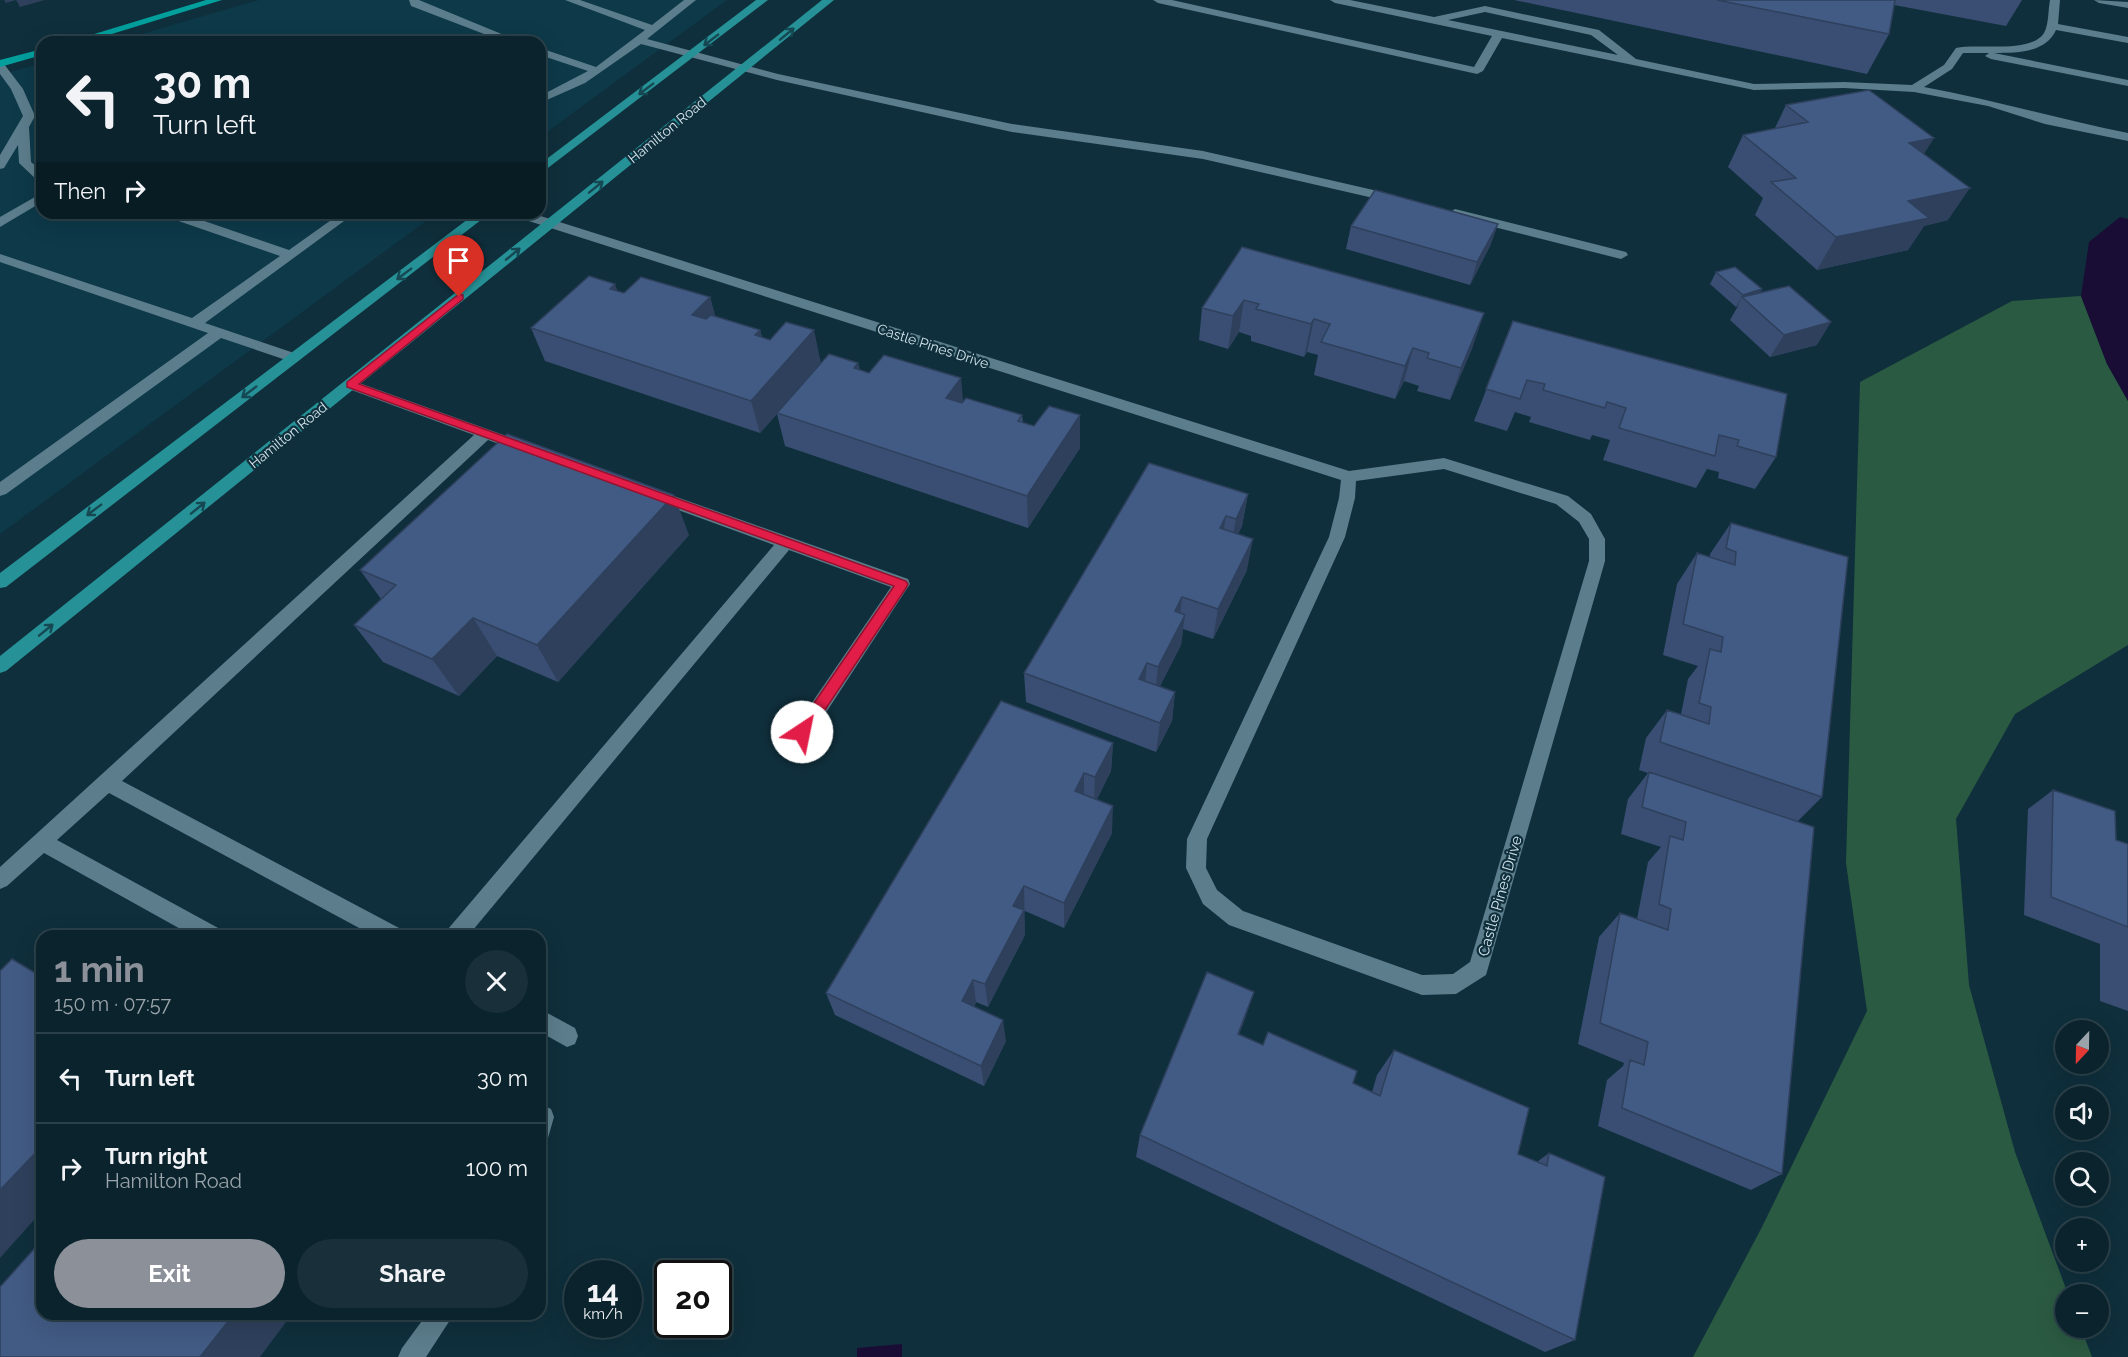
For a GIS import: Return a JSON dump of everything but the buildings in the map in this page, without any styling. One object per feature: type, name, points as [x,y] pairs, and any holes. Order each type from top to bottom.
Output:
[{"type":"highway","points":[[94,36],[217,0]]},
{"type":"highway","points":[[0,65],[36,54]]},
{"type":"main road","points":[[546,165],[763,0]]},
{"type":"main road","name":"Hamilton Road","points":[[0,666],[829,0]]},
{"type":"main road","points":[[0,582],[476,219]]},
{"type":"street","points":[[414,0],[415,4],[429,12],[498,36]]},
{"type":"street","points":[[570,0],[652,29]]},
{"type":"street","points":[[546,98],[561,92],[595,70],[691,0]]},
{"type":"street","points":[[1158,0],[1477,71],[1498,35]]},
{"type":"street","points":[[1335,0],[1754,87],[1844,85],[1914,89],[1990,104],[2045,120],[2128,137]]},
{"type":"street","points":[[1914,89],[1947,67],[1960,50],[2034,46],[2046,38],[2051,26],[2055,0]]},
{"type":"street","points":[[2099,0],[2128,5]]},
{"type":"street","points":[[1430,20],[1485,9],[1595,32],[1635,63]]},
{"type":"street","points":[[2051,26],[2128,40]]},
{"type":"street","points":[[638,40],[745,68],[1012,129],[1203,155],[1402,201]]},
{"type":"street","points":[[1960,50],[2128,83]]},
{"type":"street","points":[[546,53],[595,70]]},
{"type":"street","points":[[0,65],[17,89],[29,116],[0,165]]},
{"type":"street","points":[[23,127],[25,163],[36,173]]},
{"type":"street","points":[[0,223],[36,201]]},
{"type":"street","points":[[1447,211],[1621,255]]},
{"type":"street","points":[[186,219],[290,255]]},
{"type":"street","points":[[194,324],[341,219]]},
{"type":"street","name":"Castle Pines Drive","points":[[535,219],[1349,477],[1444,463],[1562,500],[1585,518],[1597,539],[1597,561],[1479,968],[1456,984],[1422,985],[1236,918],[1209,897],[1196,868],[1197,839],[1337,537],[1347,498],[1349,477]]},
{"type":"street","points":[[0,258],[295,358]]},
{"type":"street","points":[[0,490],[219,332]]},
{"type":"street","points":[[351,385],[541,454]]},
{"type":"street","points":[[0,880],[485,434]]},
{"type":"street","points":[[641,490],[902,584],[790,751]]},
{"type":"street","points":[[460,930],[786,542]]},
{"type":"street","points":[[107,783],[383,930]]},
{"type":"street","points":[[42,842],[202,930]]},
{"type":"street","points":[[546,1024],[567,1036]]},
{"type":"street","points":[[411,1357],[438,1320]]},
{"type":"shaded area","points":[[259,0],[727,0],[546,133],[546,36],[135,36]]},
{"type":"shaded area","points":[[36,65],[36,219],[429,219],[0,534],[0,75]]},
{"type":"shaded area","points":[[2120,217],[2128,219],[2128,401],[2107,364],[2081,296],[2089,242]]},
{"type":"shaded area","points":[[902,1344],[902,1357],[857,1357],[857,1348]]},
{"type":"green space","points":[[2081,296],[2107,364],[2128,401],[2128,645],[2015,714],[1956,819],[1969,985],[2015,1152],[2055,1259],[2055,1272],[2060,1272],[2064,1284],[2055,1284],[2055,1338],[2085,1338],[2092,1357],[1693,1357],[1762,1227],[1867,1011],[1846,863],[1860,382],[2012,301]]},
{"type":"route","points":[[459,297],[351,385],[902,584],[802,732]]}]
